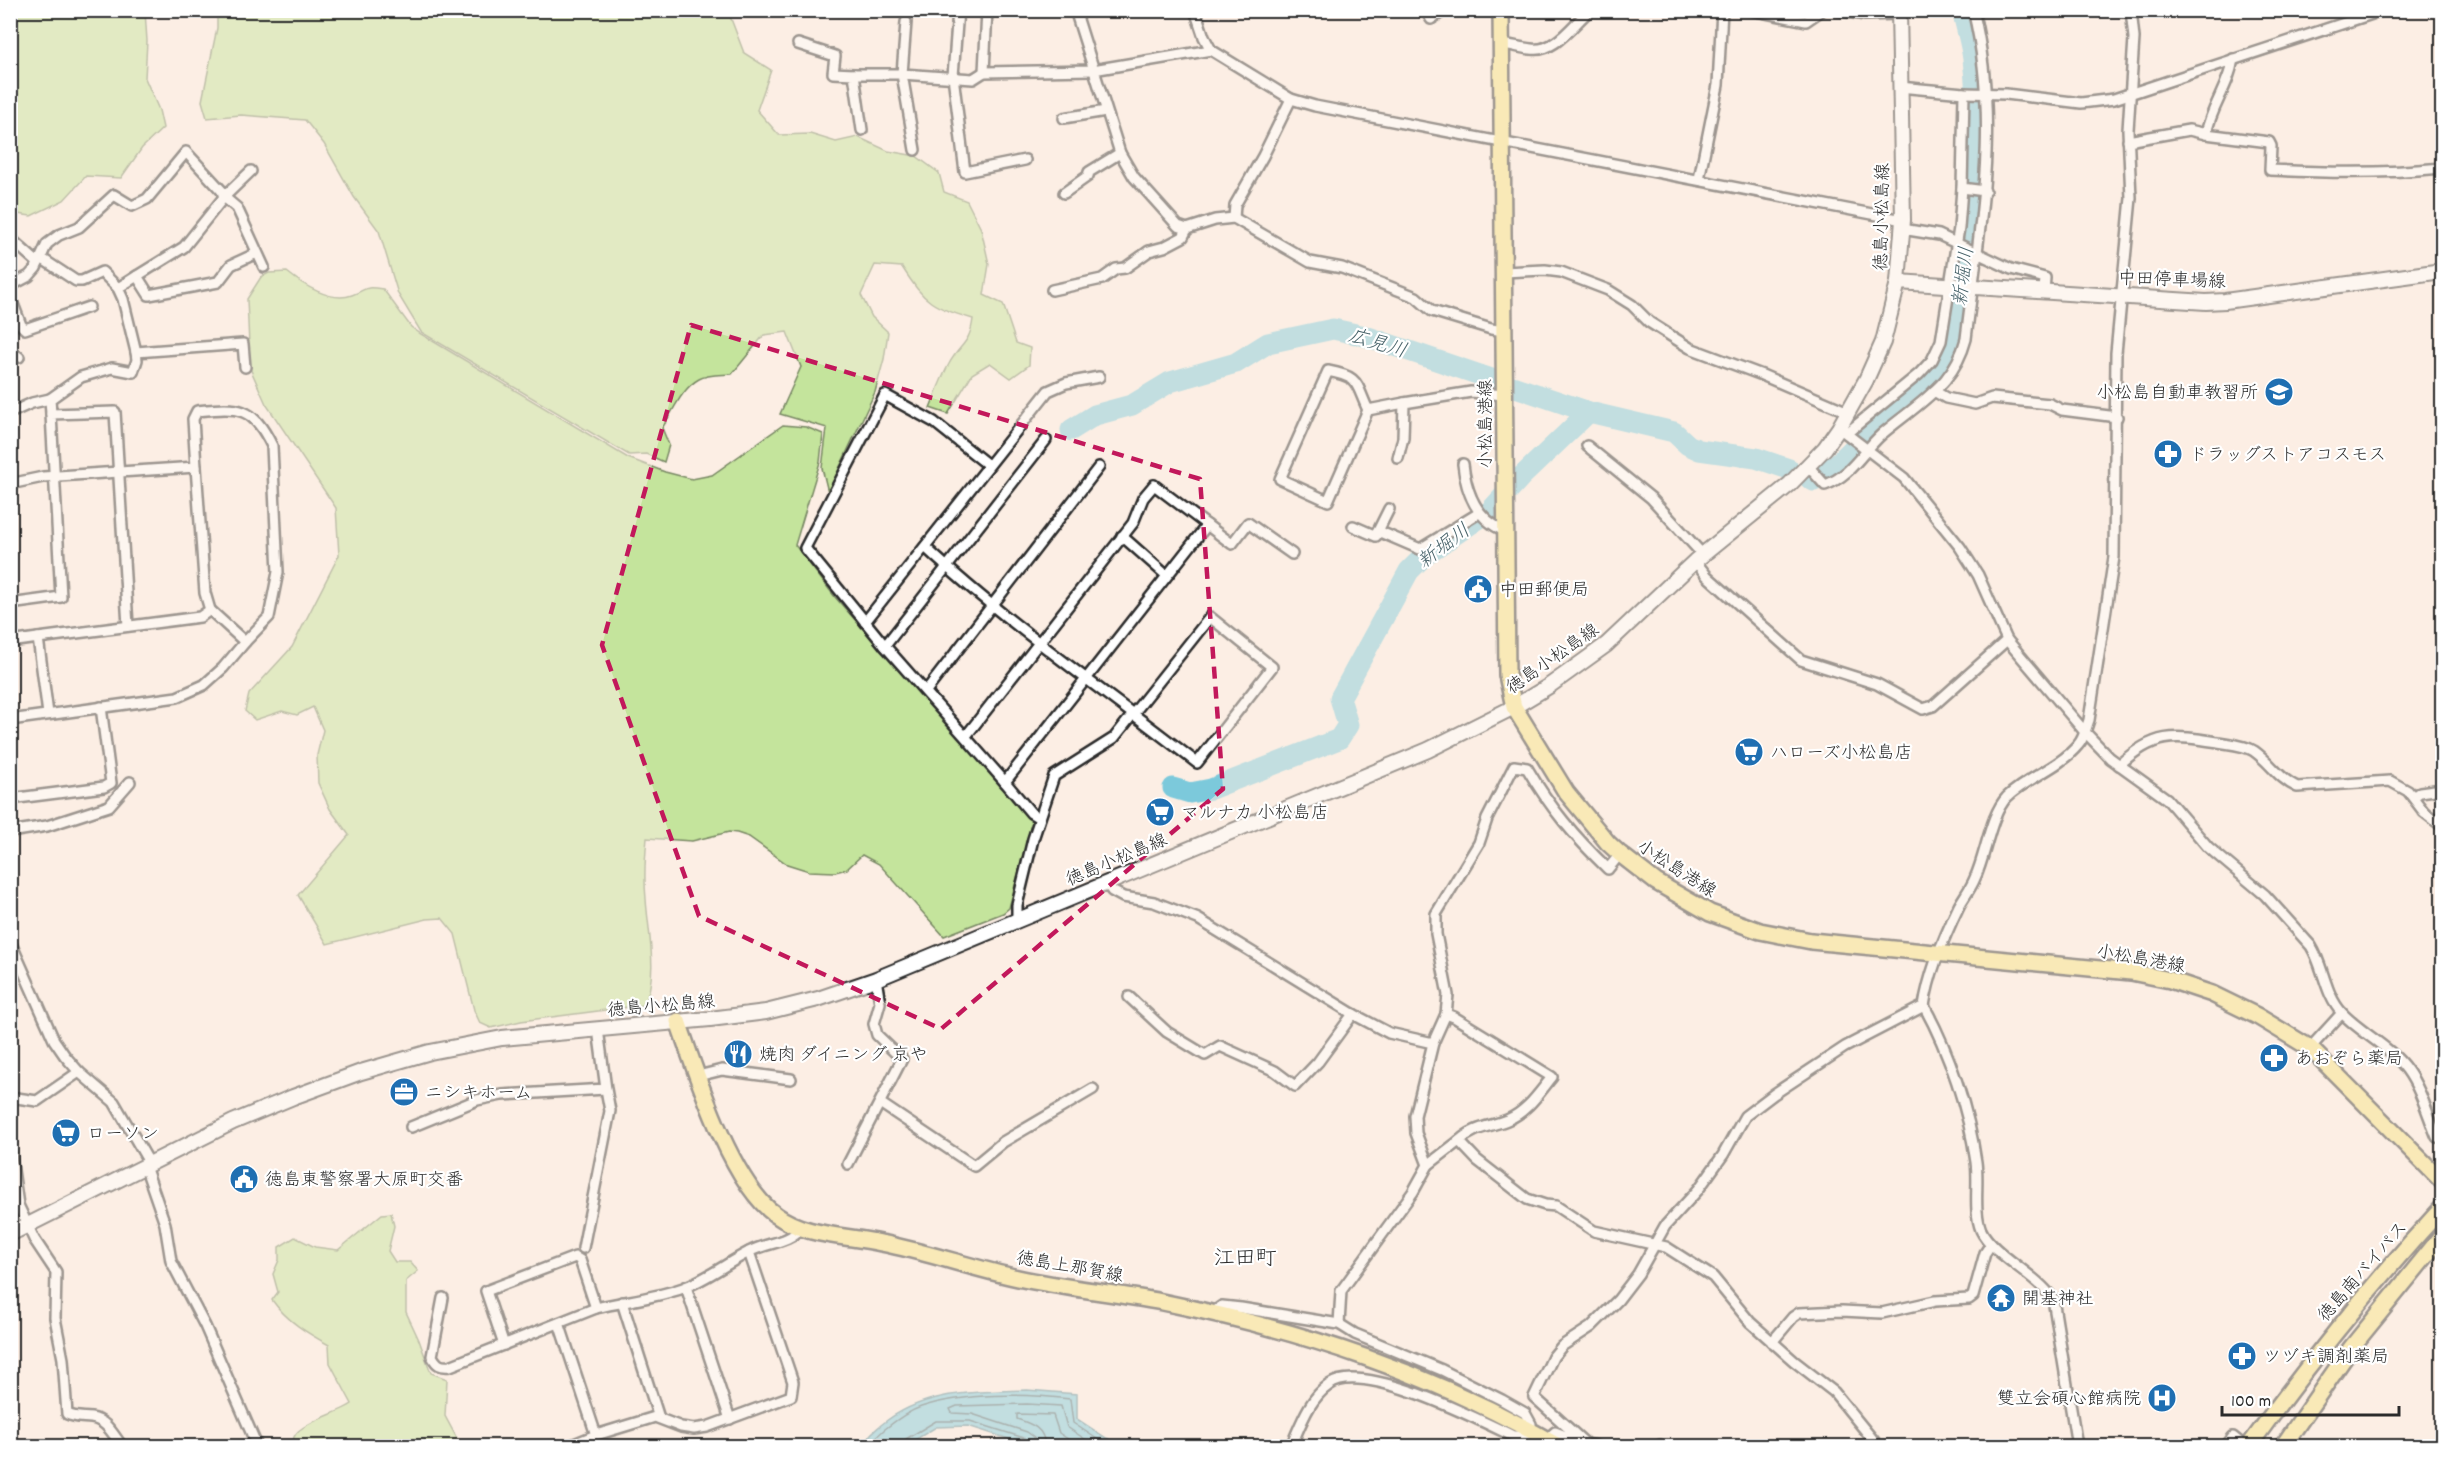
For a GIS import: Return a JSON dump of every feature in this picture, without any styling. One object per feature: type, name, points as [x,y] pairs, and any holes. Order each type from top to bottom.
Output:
[{"type":"main road","name":"小松島港線","points":[[1501,10],[1507,675],[1514,707],[1566,792],[1608,843],[1656,882],[1710,913],[1760,931],[1811,942],[2131,972],[2170,980],[2212,994],[2257,1016],[2310,1048],[2442,1181]]},
{"type":"main road","name":"徳島小松島線","points":[[10,1234],[233,1122],[361,1072],[430,1052],[502,1038],[766,1012],[818,999],[876,979],[1428,750],[1514,707],[1549,686],[1606,645],[1699,558],[1790,484],[1811,470],[1825,448],[1846,432],[1848,412],[1883,342],[1898,282],[1902,225],[1899,12]]},
{"type":"main road","name":"中田停車場線","points":[[1952,284],[2206,302],[2442,271]]},
{"type":"main road","points":[[1898,282],[1952,284]]},
{"type":"main road","name":"徳島上那賀線","points":[[678,1021],[698,1076],[736,1166],[747,1185],[774,1214],[801,1228],[882,1243],[1018,1278],[1212,1313],[1328,1343],[1375,1359],[1475,1402],[1552,1443]]},
{"type":"main road","name":"徳島南バイパス","points":[[2249,1446],[2297,1380],[2358,1303],[2442,1208]]},
{"type":"main road","name":"徳島南バイパス","points":[[2283,1446],[2350,1348],[2442,1236]]},
{"type":"street","points":[[958,10],[953,76],[965,172],[1025,160]]},
{"type":"street","points":[[984,72],[987,10]]},
{"type":"street","points":[[1075,10],[1120,153],[1134,177],[1178,225],[1187,229],[1215,220],[1234,218],[1310,262],[1342,268],[1416,297],[1432,311],[1504,331]]},
{"type":"street","points":[[1195,10],[1211,50],[1291,99],[1501,143],[1699,179],[1902,225],[1939,235],[2012,269],[2045,278],[2044,291]]},
{"type":"street","points":[[1425,10],[1431,19],[1445,10]]},
{"type":"street","points":[[1502,44],[1530,50],[1541,49],[1572,29],[1590,10]]},
{"type":"street","points":[[1699,179],[1718,85],[1722,10]]},
{"type":"street","points":[[1750,10],[1806,21],[1822,10]]},
{"type":"street","points":[[1836,10],[1865,15],[1899,12]]},
{"type":"street","points":[[1811,470],[1825,485],[1842,477],[1851,469],[1866,447],[1947,378],[1962,353],[1966,339],[1983,190],[1983,52],[1973,10]]},
{"type":"street","points":[[2077,1446],[2053,1299],[2046,1288],[1991,1244],[1982,1233],[1978,1220],[1978,1177],[1968,1123],[1939,1032],[1924,1006],[1939,954],[1959,907],[1975,878],[1997,813],[2007,798],[2079,745],[2089,720],[2114,557],[2116,353],[2131,198],[2128,141],[2134,39],[2131,10]]},
{"type":"street","points":[[1899,87],[2080,103],[2114,99],[2384,10]]},
{"type":"street","points":[[906,22],[902,74],[915,150]]},
{"type":"street","points":[[798,44],[835,56],[833,73],[953,76],[973,79],[984,72],[1093,70],[1211,50]]},
{"type":"street","points":[[2206,134],[2208,121],[2231,73],[2234,59]]},
{"type":"street","points":[[854,74],[862,130]]},
{"type":"street","points":[[1966,93],[1965,188],[1952,284],[1941,341],[1932,360],[1918,375],[1846,432],[1904,478],[1960,547],[1978,575],[2007,640],[2085,732],[2119,765],[2167,798],[2208,847],[2265,896],[2295,927],[2317,956],[2332,1000],[2342,1013],[2393,1054],[2408,1070],[2437,1137]]},
{"type":"street","points":[[1234,218],[1235,205],[1263,156],[1291,99]]},
{"type":"street","points":[[1064,118],[1106,111]]},
{"type":"street","points":[[2128,141],[2189,130],[2269,141],[2271,170],[2335,174],[2442,168]]},
{"type":"street","points":[[10,286],[29,276],[40,261],[47,244],[59,235],[79,227],[114,195],[132,206],[147,199],[186,152],[222,191],[224,197],[237,208],[264,267]]},
{"type":"street","points":[[1064,193],[1088,176],[1089,172],[1120,153]]},
{"type":"street","points":[[118,288],[184,247],[224,197],[251,171]]},
{"type":"street","points":[[1965,188],[1983,190]]},
{"type":"street","points":[[1052,290],[1102,279],[1116,269],[1125,268],[1149,251],[1164,247],[1183,237],[1187,229]]},
{"type":"street","points":[[10,238],[40,261],[76,281],[82,281],[102,272],[118,288],[129,320],[137,360],[133,372],[111,368],[81,377],[50,399],[32,403],[10,414]]},
{"type":"street","points":[[137,276],[149,296],[218,282],[231,265],[257,253]]},
{"type":"street","points":[[1504,272],[1545,270],[1561,272],[1608,290],[1632,305],[1649,322],[1690,348],[1762,375],[1848,412]]},
{"type":"street","points":[[10,296],[21,325],[25,329],[89,307]]},
{"type":"street","points":[[136,352],[243,344],[245,366]]},
{"type":"street","points":[[1328,371],[1348,374],[1354,379],[1368,410],[1328,501],[1280,479],[1328,371]]},
{"type":"street","points":[[865,622],[1048,391],[1066,383],[1099,377]]},
{"type":"street","points":[[1368,410],[1504,388]]},
{"type":"street","points":[[1934,391],[1946,398],[1975,404],[1992,398],[2050,404],[2062,410],[2117,417]]},
{"type":"street","points":[[988,465],[934,422],[885,395],[805,548],[885,646],[1031,813],[1040,818]]},
{"type":"street","points":[[10,604],[61,597],[50,399]]},
{"type":"street","points":[[1398,458],[1403,438],[1404,403]]},
{"type":"street","points":[[10,720],[177,697],[204,685],[223,668],[269,617],[278,572],[272,446],[265,431],[252,417],[241,410],[197,411],[193,419],[205,593],[210,610],[245,642]]},
{"type":"street","points":[[51,414],[115,412],[128,626]]},
{"type":"street","points":[[885,646],[1046,440]]},
{"type":"street","points":[[1587,446],[1651,498],[1699,558],[1707,576],[1801,660],[1876,684],[1923,709],[1933,706],[2007,640]]},
{"type":"street","points":[[1463,464],[1469,491],[1479,513],[1492,526],[1504,531]]},
{"type":"street","points":[[10,484],[54,477],[196,467]]},
{"type":"street","points":[[926,691],[1099,467]]},
{"type":"street","points":[[966,736],[1133,523],[1143,498],[1154,485],[1232,544],[1248,524],[1292,554]]},
{"type":"street","points":[[1353,526],[1376,536],[1389,508]]},
{"type":"street","points":[[1378,531],[1420,549],[1479,513]]},
{"type":"street","points":[[1005,783],[1207,525]]},
{"type":"street","points":[[1122,536],[1166,575]]},
{"type":"street","points":[[925,548],[993,605],[1134,713],[1197,763],[1272,667],[1210,616],[1134,713],[1114,738],[1054,776],[1040,818],[1017,905],[1017,920]]},
{"type":"street","points":[[10,642],[200,617],[210,610]]},
{"type":"street","points":[[38,638],[48,714]]},
{"type":"street","points":[[10,799],[104,787],[111,783],[101,707]]},
{"type":"street","points":[[2119,765],[2151,741],[2182,736],[2234,745],[2253,750],[2284,781],[2297,787],[2390,781],[2400,785],[2424,812],[2442,826]]},
{"type":"street","points":[[1428,1165],[1416,1133],[1415,1116],[1433,1043],[1446,1014],[1448,994],[1436,934],[1436,914],[1479,843],[1487,819],[1515,766],[1527,768],[1547,803],[1576,838],[1608,869],[1620,854]]},
{"type":"street","points":[[10,832],[47,826],[109,806],[130,782]]},
{"type":"street","points":[[2413,797],[2420,792],[2442,789]]},
{"type":"street","points":[[1106,883],[1112,891],[1123,897],[1154,902],[1198,919],[1353,1014],[1389,1033],[1433,1043]]},
{"type":"street","points":[[10,941],[54,1040],[64,1056],[79,1072],[114,1101],[147,1165],[165,1224],[171,1261],[206,1326],[257,1446]]},
{"type":"street","points":[[848,1164],[902,1059],[877,1035],[874,1024],[880,1004],[876,979]]},
{"type":"street","points":[[1129,997],[1167,1032],[1205,1055],[1220,1046],[1275,1071],[1295,1086],[1318,1062],[1353,1014]]},
{"type":"street","points":[[1588,1445],[1534,1397],[1553,1357],[1562,1346],[1590,1327],[1618,1300],[1638,1274],[1654,1244],[1677,1212],[1698,1190],[1723,1155],[1745,1116],[1765,1100],[1845,1047],[1924,1006]]},
{"type":"street","points":[[2310,1048],[2342,1013]]},
{"type":"street","points":[[1339,1324],[1341,1291],[1413,1192],[1428,1165],[1467,1133],[1477,1128],[1506,1121],[1526,1109],[1552,1077],[1446,1014]]},
{"type":"street","points":[[583,1248],[610,1111],[598,1029]]},
{"type":"street","points":[[698,1076],[722,1070],[791,1078]]},
{"type":"street","points":[[10,1096],[37,1101],[79,1072]]},
{"type":"street","points":[[411,1127],[477,1100],[502,1095],[606,1089]]},
{"type":"street","points":[[880,1103],[974,1166],[1003,1142],[1093,1089]]},
{"type":"street","points":[[1459,1141],[1477,1160],[1527,1199],[1556,1206],[1594,1231],[1666,1247],[1713,1277],[1750,1322],[1834,1392],[1878,1446]]},
{"type":"street","points":[[10,1149],[14,1165],[15,1196],[26,1225],[56,1272],[55,1318],[63,1359],[67,1414],[94,1418],[107,1424],[123,1446]]},
{"type":"street","points":[[443,1298],[432,1356],[436,1364],[443,1367],[596,1308],[645,1299],[686,1287],[749,1252],[771,1243],[789,1240],[801,1228]]},
{"type":"street","points":[[1772,1342],[1799,1313],[1842,1311],[1882,1313],[1935,1301],[1969,1299],[1972,1296],[1985,1253],[1991,1244]]},
{"type":"street","points":[[569,1446],[648,1417],[659,1418],[668,1423],[694,1429],[730,1419],[791,1396],[793,1382],[749,1252]]},
{"type":"street","points":[[504,1345],[486,1291],[575,1257],[580,1260],[596,1308]]},
{"type":"street","points":[[686,1287],[730,1419]]},
{"type":"street","points":[[622,1302],[659,1418]]},
{"type":"street","points":[[1212,1313],[1222,1306],[1339,1324],[1355,1334],[1442,1370],[1502,1400],[1525,1413],[1531,1424],[1531,1431],[1526,1436],[1513,1436],[1425,1397],[1374,1380],[1352,1377],[1329,1384],[1312,1401],[1291,1446]]},
{"type":"street","points":[[559,1323],[596,1435]]},
{"type":"street","points":[[1552,1443],[1555,1432],[1596,1446]]},
{"type":"street","points":[[2226,1446],[2233,1437],[2244,1446]]},
{"type":"highlighted area","points":[[691,325],[1200,479],[1223,789],[941,1029],[699,916],[602,645]]},
{"type":"green space","points":[[10,11],[145,11],[147,41],[145,78],[159,110],[163,128],[142,148],[121,178],[86,176],[64,200],[31,216],[11,213]]},
{"type":"green space","points":[[217,11],[728,11],[744,53],[771,70],[757,110],[779,135],[810,134],[836,142],[858,137],[888,151],[916,156],[939,173],[944,192],[967,201],[981,229],[989,264],[984,295],[1003,304],[1016,343],[1030,348],[1029,365],[1011,378],[990,363],[972,374],[948,414],[930,408],[946,369],[970,334],[973,319],[938,307],[931,302],[917,289],[902,267],[875,265],[861,295],[872,317],[888,332],[884,359],[875,392],[828,492],[822,468],[827,428],[780,414],[801,367],[787,332],[764,335],[732,374],[702,377],[687,389],[662,428],[669,445],[664,462],[646,454],[629,455],[421,332],[398,294],[379,231],[354,197],[324,144],[305,120],[241,115],[207,118],[202,101],[217,28]]},
{"type":"green space","points":[[287,272],[309,287],[335,297],[352,295],[368,288],[383,289],[411,327],[421,334],[628,458],[665,472],[692,479],[712,475],[783,425],[806,427],[823,434],[820,462],[795,545],[835,597],[1032,821],[1009,908],[1003,913],[944,936],[879,864],[862,855],[847,869],[835,872],[809,871],[787,864],[749,837],[737,833],[729,832],[692,841],[647,838],[645,884],[652,967],[644,1005],[521,1021],[491,1028],[480,1023],[474,1010],[455,934],[442,918],[427,919],[327,944],[298,895],[349,835],[330,809],[318,783],[317,755],[323,730],[313,707],[297,715],[282,711],[255,720],[245,711],[249,694],[292,647],[339,555],[336,508],[266,404],[250,368],[247,299],[261,277],[269,273]]},
{"type":"green space","points":[[391,1213],[394,1226],[388,1251],[395,1262],[410,1262],[418,1271],[406,1281],[406,1312],[431,1373],[447,1379],[445,1416],[461,1446],[295,1446],[294,1437],[303,1427],[352,1404],[330,1363],[329,1345],[298,1326],[272,1300],[278,1292],[273,1274],[279,1260],[279,1247],[295,1237],[315,1247],[338,1250],[382,1214]]},
{"type":"water","points":[[1027,1390],[1077,1394],[1077,1419],[1106,1438],[1130,1446],[1031,1446],[968,1426],[936,1427],[905,1446],[865,1446],[869,1437],[881,1425],[914,1405],[950,1395]]},
{"type":"waterway","name":"新堀川","points":[[1810,479],[1814,481],[1830,470],[1933,376],[1947,357],[1955,335],[1966,264],[1974,187],[1976,136],[1973,59],[1962,10]]},
{"type":"waterway","name":"広見川","points":[[1071,430],[1095,415],[1132,405],[1170,382],[1236,363],[1268,343],[1333,329],[1365,336],[1589,412],[1674,432],[1688,445],[1699,450],[1756,458],[1789,469]]},
{"type":"waterway","name":"新堀川","points":[[1173,788],[1190,793],[1211,789],[1339,739],[1348,725],[1340,698],[1409,571],[1426,554],[1490,511],[1521,477],[1589,412]]},
{"type":"place","name":"小松島自動車教習所","points":[[2279,392]]},
{"type":"place","name":"ドラッグストアコスモス","points":[[2168,454]]},
{"type":"place","name":"中田郵便局","points":[[1478,589]]},
{"type":"place","name":"ハローズ小松島店","points":[[1749,752]]},
{"type":"place","name":"マルナカ 小松島店","points":[[1160,812]]},
{"type":"place","name":"焼肉 ダイニング 京や","points":[[738,1054]]},
{"type":"place","name":"あおぞら薬局","points":[[2274,1058]]},
{"type":"place","name":"ニシキホーム","points":[[404,1092]]},
{"type":"place","name":"ローソン","points":[[66,1133]]},
{"type":"place","name":"徳島東警察署大原町交番","points":[[244,1179]]},
{"type":"place","name":"開基神社","points":[[2001,1298]]},
{"type":"place","name":"ツヅキ調剤薬局","points":[[2242,1356]]},
{"type":"place","name":"雙立会碩心館病院","points":[[2162,1398]]},
{"type":"district","name":"江田町","points":[[1245,1257]]}]
